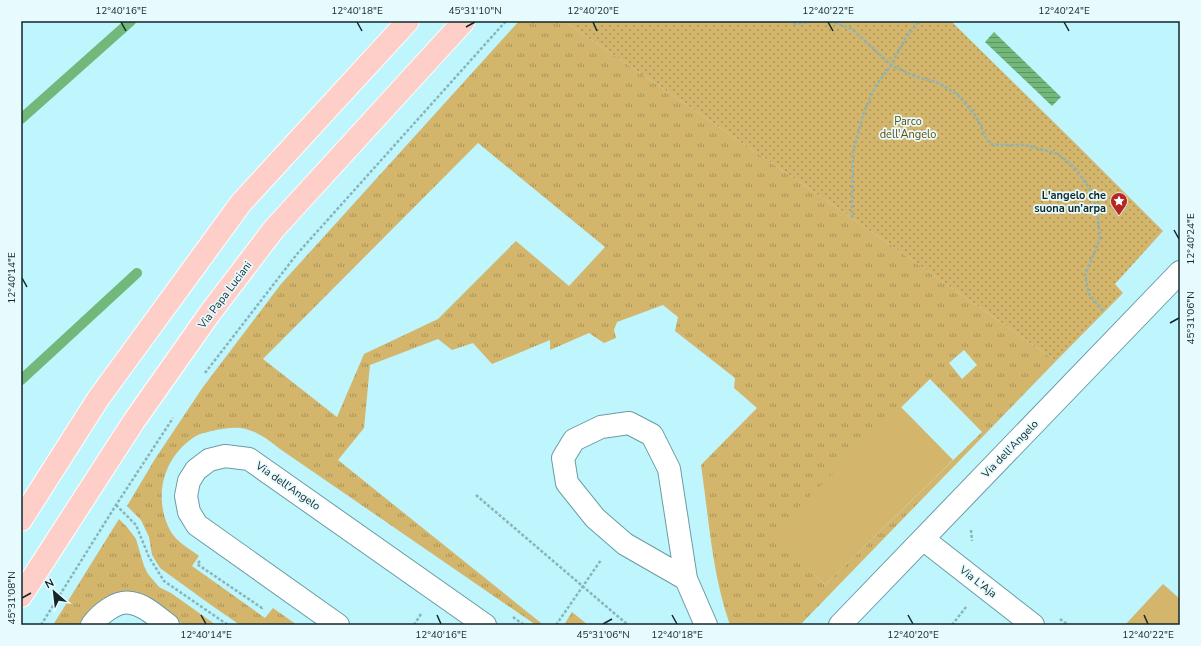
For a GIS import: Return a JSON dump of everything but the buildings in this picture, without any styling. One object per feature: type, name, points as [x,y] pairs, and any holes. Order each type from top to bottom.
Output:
[{"type":"main road","points":[[21,520],[98,399],[241,204],[408,21]]},
{"type":"main road","name":"Via Papa Luciani","points":[[21,596],[134,421],[210,313],[274,229],[464,21]]},
{"type":"street","name":"Via dell'Angelo","points":[[840,625],[1180,272]]},
{"type":"street","points":[[686,579],[625,544],[594,518],[567,483],[563,458],[574,440],[601,427],[629,423],[652,435],[670,469],[686,579],[706,625]]},
{"type":"street","name":"Via dell'Angelo","points":[[338,625],[197,525],[189,512],[186,496],[189,481],[196,470],[209,460],[225,456],[249,459],[485,625]]},
{"type":"street","name":"Via L'Aja","points":[[923,539],[1033,625]]},
{"type":"street","points":[[92,625],[101,614],[111,608],[130,602],[142,607],[168,625]]},
{"type":"path","points":[[201,377],[298,254],[506,21]]},
{"type":"path","points":[[789,21],[796,24],[815,21]]},
{"type":"path","points":[[830,21],[852,29],[891,65],[914,76],[939,83],[958,95],[976,116],[987,140],[993,145],[1025,145],[1058,154],[1075,168],[1090,189],[1097,210],[1100,238],[1085,274],[1089,294],[1107,317],[1123,332]]},
{"type":"path","points":[[852,218],[853,152],[864,112],[875,87],[891,65],[906,36],[920,21]]},
{"type":"path","points":[[41,625],[116,505],[175,415]]},
{"type":"path","points":[[476,495],[628,625]]},
{"type":"path","points":[[116,505],[136,525],[149,558],[164,581],[228,625]]},
{"type":"path","points":[[971,528],[972,542],[974,545]]},
{"type":"path","points":[[556,625],[617,537]]},
{"type":"path","points":[[202,559],[197,564],[262,608],[265,603]]},
{"type":"path","points":[[952,625],[970,603]]},
{"type":"path","points":[[1057,616],[1068,625]]},
{"type":"green space","points":[[519,21],[564,21],[852,218],[1056,361],[800,625],[730,625],[715,566],[701,465],[757,408],[734,388],[735,378],[675,331],[678,317],[663,305],[617,322],[614,330],[616,338],[604,343],[589,333],[550,350],[550,340],[492,364],[473,343],[452,350],[438,339],[370,365],[364,428],[338,460],[541,623],[540,625],[536,625],[265,438],[253,431],[241,428],[232,428],[200,434],[185,444],[169,466],[164,479],[162,505],[165,519],[171,532],[180,542],[199,556],[192,566],[265,618],[273,608],[297,625],[240,625],[160,568],[152,555],[149,537],[141,520],[127,506],[155,459],[203,387],[281,284]],"holes":[[[478,143],[605,247],[569,286],[516,241],[438,319],[364,354],[337,417],[263,359]],[[964,350],[977,365],[962,379],[949,363]],[[930,379],[982,432],[825,585],[774,532]]]},
{"type":"green space","name":"Parco dell'Angelo","points":[[564,21],[951,21],[1163,231],[1115,284],[1123,293],[1056,361],[852,218]]},
{"type":"green space","points":[[901,407],[953,460],[825,585],[773,532]]},
{"type":"green space","points":[[119,519],[136,539],[144,566],[148,574],[159,587],[171,593],[216,625],[184,625],[145,598],[109,598],[100,601],[81,625],[53,625]]},
{"type":"green space","points":[[1163,584],[1180,599],[1180,625],[1125,625]]},
{"type":"green space","points":[[572,612],[588,625],[564,625]]},
{"type":"shaded area","points":[[994,32],[1061,97],[1052,106],[985,42]]},
{"type":"waterway","points":[[21,119],[131,21]]},
{"type":"waterway","points":[[21,380],[137,273]]},
{"type":"place","name":"L'angelo che suona un’arpa","points":[[1119,216]]}]
